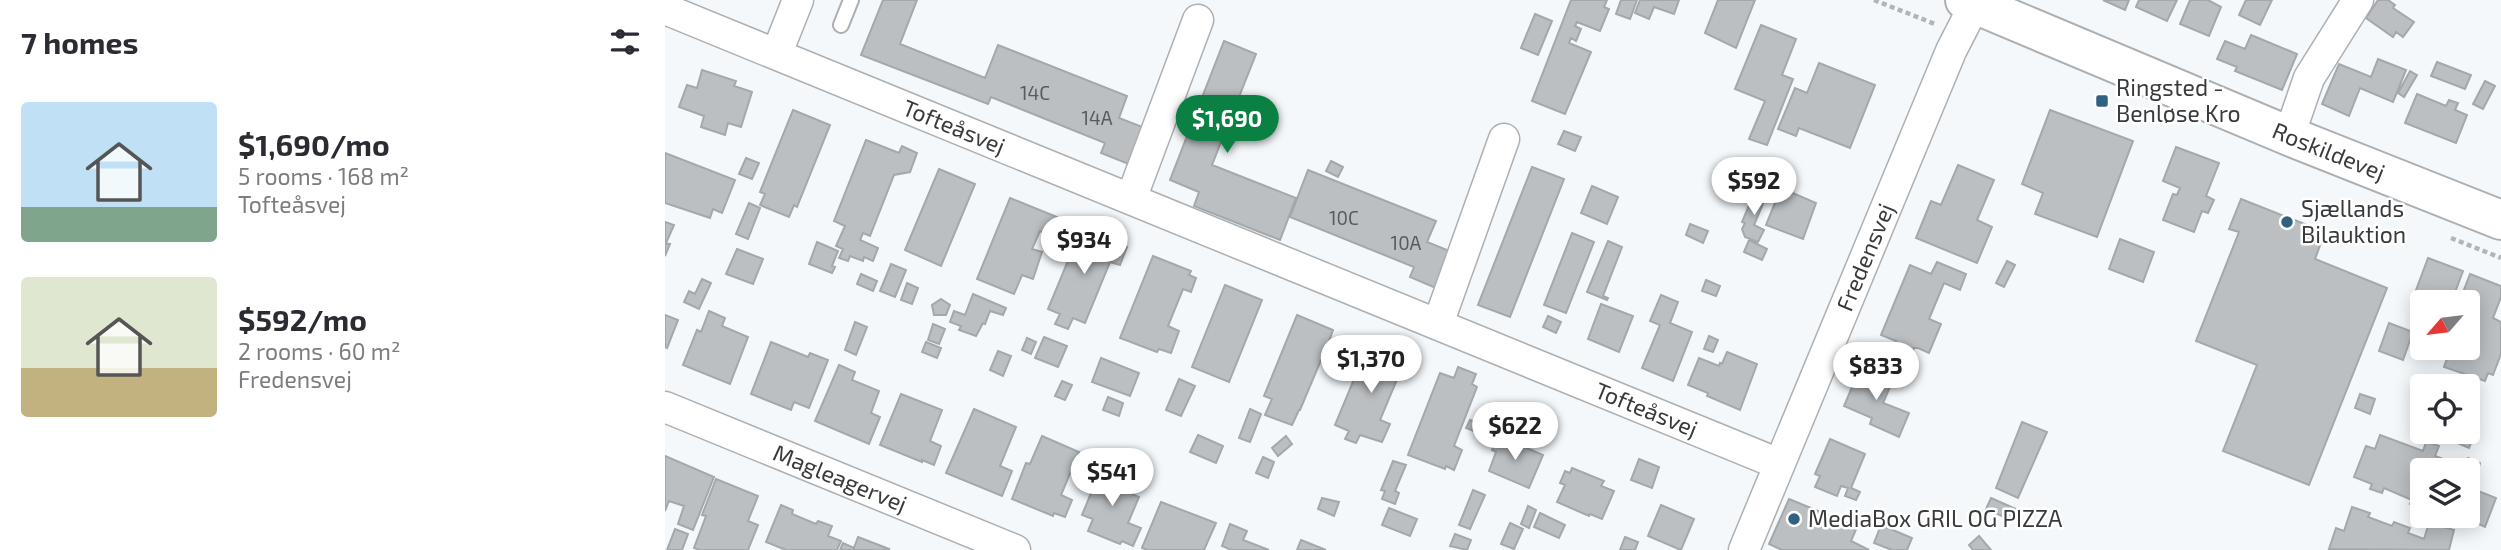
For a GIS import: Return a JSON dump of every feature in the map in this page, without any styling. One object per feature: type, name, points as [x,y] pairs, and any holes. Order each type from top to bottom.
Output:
[{"type":"street","points":[[777,53],[798,0]]},
{"type":"street","points":[[2288,136],[2309,78],[2358,0]]},
{"type":"street","name":"Roskildevej","points":[[1973,1],[2288,136],[2501,220]]},
{"type":"street","name":"Fredensvej","points":[[1744,550],[1973,1]]},
{"type":"street","name":"Tofteåsvej","points":[[665,9],[1779,464]]},
{"type":"street","points":[[1131,199],[1198,20]]},
{"type":"street","points":[[1438,324],[1504,139]]},
{"type":"street","name":"Magleagervej","points":[[665,407],[1015,550]]},
{"type":"lane","points":[[841,25],[851,0]]},
{"type":"building","points":[[883,0],[917,0],[900,44],[985,78],[998,45],[1127,96],[1119,118],[1145,128],[1131,165],[1101,153],[1105,143],[991,97],[988,104],[861,55]]},
{"type":"building","points":[[1571,0],[1607,0],[1604,7],[1609,9],[1600,31],[1577,22],[1575,26],[1581,29],[1576,41],[1571,38],[1569,43],[1591,52],[1565,114],[1532,101]]},
{"type":"building","points":[[1621,0],[1637,0],[1630,19],[1616,14]]},
{"type":"building","points":[[1640,0],[1679,0],[1674,14],[1654,7],[1649,19],[1635,13]]},
{"type":"building","points":[[1718,0],[1755,0],[1736,48],[1705,33]]},
{"type":"building","points":[[2103,0],[2129,0],[2125,10]]},
{"type":"building","points":[[2139,0],[2177,0],[2167,21],[2136,7]]},
{"type":"building","points":[[2190,0],[2208,0],[2221,7],[2209,36],[2180,24]]},
{"type":"building","points":[[2246,0],[2272,0],[2260,25],[2239,15]]},
{"type":"building","points":[[2378,0],[2388,0],[2395,5],[2393,8],[2414,22],[2403,37],[2396,32],[2393,37],[2366,18]]},
{"type":"building","points":[[1535,14],[1552,21],[1538,55],[1521,48]]},
{"type":"building","points":[[1761,25],[1796,39],[1782,75],[1793,79],[1767,145],[1749,139],[1765,101],[1735,89]]},
{"type":"building","points":[[2251,35],[2297,54],[2282,90],[2235,71],[2237,67],[2217,59],[2225,41],[2245,49]]},
{"type":"building","points":[[1224,41],[1256,54],[1212,165],[1296,198],[1280,240],[1194,206],[1199,192],[1170,180]]},
{"type":"building","points":[[2378,59],[2406,70],[2393,102],[2360,88],[2349,116],[2322,104],[2339,64],[2371,77]]},
{"type":"building","points":[[2437,62],[2471,75],[2465,89],[2431,76]]},
{"type":"building","points":[[1819,63],[1875,85],[1850,148],[1799,128],[1796,136],[1778,129],[1795,88],[1807,93]]},
{"type":"building","points":[[702,70],[736,81],[734,86],[752,92],[741,127],[728,123],[725,135],[701,127],[704,116],[679,107],[687,85],[697,88]]},
{"type":"building","points":[[2410,71],[2417,75],[2404,97],[2398,93]]},
{"type":"building","points":[[2485,81],[2495,86],[2483,109],[2473,104]]},
{"type":"building","points":[[2417,94],[2446,106],[2449,100],[2458,103],[2455,110],[2467,115],[2456,143],[2405,123]]},
{"type":"building","points":[[793,110],[830,125],[797,207],[794,205],[789,217],[760,205],[765,194],[760,192]]},
{"type":"building","points":[[2050,110],[2133,141],[2097,237],[2035,214],[2043,193],[2022,184]]},
{"type":"building","points":[[1564,131],[1581,137],[1575,151],[1558,144]]},
{"type":"building","points":[[866,140],[899,153],[902,146],[917,153],[910,172],[894,175],[870,236],[863,233],[860,240],[878,248],[873,261],[864,257],[863,261],[850,256],[848,261],[839,258],[843,249],[836,246],[845,226],[834,221]]},
{"type":"building","points":[[2176,147],[2219,163],[2206,196],[2214,200],[2208,213],[2202,211],[2194,232],[2163,220],[2173,194],[2177,195],[2180,188],[2163,181]]},
{"type":"building","points":[[665,153],[735,180],[722,213],[713,209],[710,218],[665,203]]},
{"type":"building","points":[[746,158],[759,163],[752,179],[739,174]]},
{"type":"building","points":[[1331,161],[1343,167],[1338,177],[1326,171]]},
{"type":"building","points":[[1958,165],[1994,180],[1977,220],[1992,227],[1977,263],[1916,238],[1931,201],[1941,205]]},
{"type":"building","points":[[1532,167],[1564,179],[1510,317],[1478,305]]},
{"type":"building","points":[[939,169],[975,184],[941,266],[905,250]]},
{"type":"building","points":[[1308,170],[1436,221],[1427,242],[1452,252],[1438,289],[1410,277],[1414,267],[1290,217]]},
{"type":"building","points":[[1592,186],[1618,197],[1607,224],[1581,213]]},
{"type":"building","points":[[1781,188],[1816,203],[1803,239],[1766,225]]},
{"type":"building","points":[[1756,189],[1767,194],[1754,225],[1764,230],[1758,242],[1745,237],[1742,229],[1745,223],[1742,222]]},
{"type":"building","points":[[1010,198],[1057,217],[1050,235],[1040,231],[1032,249],[1042,252],[1033,279],[1022,275],[1014,294],[977,279]]},
{"type":"building","points":[[2241,199],[2325,232],[2315,259],[2387,288],[2309,485],[2223,451],[2257,365],[2196,341],[2239,232],[2229,229]]},
{"type":"building","points":[[749,203],[760,208],[748,239],[736,234]]},
{"type":"building","points":[[665,222],[674,225],[666,243],[670,244],[665,256]]},
{"type":"building","points":[[1690,224],[1708,231],[1703,243],[1686,235]]},
{"type":"building","points":[[1082,227],[1127,247],[1120,265],[1110,262],[1085,323],[1073,318],[1068,329],[1055,324],[1060,314],[1048,309]]},
{"type":"building","points":[[1572,233],[1594,242],[1566,313],[1544,305]]},
{"type":"building","points":[[2120,239],[2154,252],[2143,282],[2109,269]]},
{"type":"building","points":[[1749,240],[1767,249],[1762,260],[1744,252]]},
{"type":"building","points":[[1608,241],[1622,247],[1603,296],[1608,298],[1607,300],[1587,292]]},
{"type":"building","points":[[817,242],[838,251],[832,273],[809,264]]},
{"type":"building","points":[[737,249],[763,259],[753,284],[726,274]]},
{"type":"building","points":[[1153,256],[1191,271],[1189,275],[1196,278],[1191,292],[1183,289],[1168,326],[1179,331],[1171,353],[1159,349],[1157,352],[1120,338]]},
{"type":"building","points":[[2428,258],[2463,271],[2456,290],[2416,290]]},
{"type":"building","points":[[2007,261],[2015,265],[2004,287],[1996,283]]},
{"type":"building","points":[[1937,262],[1966,274],[1960,290],[1944,283],[1929,319],[1941,324],[1929,353],[1918,348],[1913,351],[1894,344],[1896,341],[1881,335],[1910,265],[1931,274]]},
{"type":"building","points":[[891,264],[906,270],[895,297],[880,291]]},
{"type":"building","points":[[861,274],[877,281],[873,291],[857,284]]},
{"type":"building","points":[[2470,274],[2501,286],[2501,297],[2493,318],[2501,322],[2501,354],[2493,375],[2488,373],[2485,381],[2480,379],[2480,374],[2464,374],[2444,367],[2447,360],[2480,360],[2480,290],[2464,290]]},
{"type":"building","points":[[702,279],[711,283],[699,309],[684,302],[689,291],[695,294]]},
{"type":"building","points":[[1706,280],[1720,286],[1716,296],[1702,291]]},
{"type":"building","points":[[907,283],[918,288],[912,304],[901,300]]},
{"type":"building","points":[[1225,285],[1262,300],[1229,382],[1192,367]]},
{"type":"building","points":[[973,294],[1006,308],[1003,315],[990,311],[976,336],[959,330],[961,326],[950,322],[954,311],[965,315]]},
{"type":"building","points":[[1661,295],[1678,302],[1670,323],[1692,332],[1673,381],[1642,368],[1660,325],[1650,321]]},
{"type":"building","points":[[941,299],[950,305],[946,315],[934,315],[932,305]]},
{"type":"building","points":[[1601,304],[1633,316],[1619,352],[1588,339]]},
{"type":"building","points":[[709,311],[725,318],[722,326],[748,337],[730,384],[683,365],[697,330],[701,332]]},
{"type":"building","points":[[665,315],[678,320],[667,348],[665,347]]},
{"type":"building","points":[[1297,315],[1333,330],[1327,347],[1337,351],[1332,364],[1321,360],[1292,425],[1265,415],[1272,399],[1264,396]]},
{"type":"building","points":[[1548,316],[1561,322],[1556,333],[1543,327]]},
{"type":"building","points":[[855,322],[867,327],[856,355],[845,350]]},
{"type":"building","points":[[2389,323],[2410,331],[2410,340],[2403,360],[2379,351]]},
{"type":"building","points":[[933,324],[945,329],[939,344],[928,340]]},
{"type":"building","points":[[1709,336],[1718,340],[1713,352],[1704,349]]},
{"type":"building","points":[[1044,337],[1067,346],[1058,367],[1035,358]]},
{"type":"building","points":[[1027,338],[1036,342],[1031,354],[1022,350]]},
{"type":"building","points":[[771,342],[808,357],[810,353],[828,360],[809,408],[794,402],[791,410],[751,394]]},
{"type":"building","points":[[926,342],[941,348],[937,358],[922,352]]},
{"type":"building","points":[[1369,343],[1406,358],[1380,420],[1390,424],[1382,442],[1360,435],[1356,443],[1345,439],[1349,431],[1335,425]]},
{"type":"building","points":[[998,351],[1011,356],[1003,376],[990,370]]},
{"type":"building","points":[[1727,352],[1757,364],[1740,410],[1688,385],[1699,358],[1719,366]]},
{"type":"building","points":[[1101,358],[1139,373],[1130,396],[1092,382]]},
{"type":"building","points":[[839,365],[855,372],[852,380],[879,391],[871,413],[880,417],[869,444],[815,421]]},
{"type":"building","points":[[1861,366],[1893,380],[1883,403],[1909,413],[1899,437],[1870,424],[1872,418],[1844,406]]},
{"type":"building","points":[[1458,367],[1476,374],[1472,384],[1477,387],[1454,446],[1462,450],[1454,470],[1408,455],[1440,373],[1454,378]]},
{"type":"building","points":[[1179,379],[1195,386],[1181,416],[1166,410]]},
{"type":"building","points":[[1062,381],[1072,385],[1065,400],[1055,396]]},
{"type":"building","points":[[901,394],[942,410],[930,441],[941,446],[934,465],[880,445]]},
{"type":"building","points":[[2360,394],[2375,399],[2370,414],[2355,408]]},
{"type":"building","points":[[1108,397],[1123,403],[1119,416],[1103,410]]},
{"type":"building","points":[[974,409],[1016,427],[1000,466],[1012,471],[1002,496],[946,473]]},
{"type":"building","points":[[1250,409],[1261,414],[1250,442],[1239,438]]},
{"type":"building","points":[[1470,420],[1488,427],[1484,435],[1466,428]]},
{"type":"building","points":[[2022,422],[2047,432],[2018,498],[1996,488]]},
{"type":"building","points":[[1198,435],[1223,446],[1216,463],[1190,452]]},
{"type":"building","points":[[2380,435],[2423,451],[2425,444],[2439,446],[2435,456],[2440,458],[2410,458],[2410,499],[2384,488],[2382,493],[2370,489],[2372,484],[2354,477],[2366,446],[2375,449]]},
{"type":"building","points":[[1042,436],[1079,452],[1061,495],[1072,500],[1065,517],[1054,513],[1053,516],[1012,499],[1026,463],[1030,464]]},
{"type":"building","points":[[1286,436],[1292,444],[1278,456],[1272,448]]},
{"type":"building","points":[[1503,438],[1543,455],[1529,488],[1489,471],[1496,452],[1492,450],[1495,442],[1500,444]]},
{"type":"building","points":[[1830,439],[1865,454],[1851,488],[1860,492],[1856,500],[1845,496],[1848,488],[1841,486],[1837,496],[1815,487],[1820,476],[1815,474]]},
{"type":"building","points":[[665,456],[714,477],[693,530],[678,524],[684,506],[669,501],[665,511]]},
{"type":"building","points":[[1263,457],[1274,462],[1268,478],[1256,473]]},
{"type":"building","points":[[1639,459],[1659,467],[1652,488],[1631,480]]},
{"type":"building","points":[[1108,460],[1121,465],[1113,486],[1139,497],[1128,523],[1141,528],[1133,546],[1122,541],[1120,544],[1088,531],[1093,519],[1082,515],[1100,471],[1103,472]]},
{"type":"building","points":[[1393,461],[1406,465],[1395,491],[1399,493],[1395,504],[1382,499],[1385,491],[1381,490]]},
{"type":"building","points":[[1572,468],[1604,481],[1601,486],[1614,491],[1602,519],[1557,502],[1565,485],[1560,483],[1565,471],[1570,473]]},
{"type":"building","points":[[716,479],[758,496],[748,521],[758,525],[748,550],[694,548],[706,516],[702,515]]},
{"type":"building","points":[[1473,490],[1485,495],[1470,529],[1459,525]]},
{"type":"building","points":[[2480,492],[2496,498],[2485,527],[2480,525]]},
{"type":"building","points":[[1322,498],[1339,502],[1334,516],[1318,509]]},
{"type":"building","points":[[1991,498],[2016,509],[2011,520],[1986,509]]},
{"type":"building","points":[[1789,499],[1857,527],[1851,541],[1869,550],[1782,550],[1769,544]]},
{"type":"building","points":[[1161,502],[1216,523],[1204,550],[1142,548]]},
{"type":"building","points":[[781,505],[793,510],[792,514],[816,524],[818,521],[832,526],[828,536],[841,541],[837,550],[786,550],[766,542]]},
{"type":"building","points":[[1661,505],[1694,519],[1681,550],[1648,536]]},
{"type":"building","points":[[1528,506],[1536,510],[1529,528],[1521,524]]},
{"type":"building","points":[[2352,507],[2370,513],[2368,517],[2392,526],[2394,522],[2410,528],[2408,533],[2424,539],[2427,528],[2454,530],[2449,550],[2329,549],[2336,528],[2344,531]]},
{"type":"building","points":[[1389,508],[1417,519],[1410,536],[1382,525]]},
{"type":"building","points":[[1540,513],[1565,525],[1559,538],[1534,527]]},
{"type":"building","points":[[1510,523],[1523,529],[1514,549],[1501,544]]},
{"type":"building","points":[[1230,524],[1247,531],[1243,540],[1269,550],[1232,550],[1222,546]]},
{"type":"building","points":[[1881,525],[1912,538],[1907,550],[1892,550],[1874,543]]},
{"type":"building","points":[[675,529],[688,534],[682,550],[667,550]]},
{"type":"building","points":[[1455,534],[1471,540],[1467,550],[1450,546]]},
{"type":"building","points":[[1979,536],[1991,550],[1973,550],[1969,545]]},
{"type":"building","points":[[858,537],[889,549],[840,550],[843,543],[854,548]]},
{"type":"building","points":[[1625,537],[1638,542],[1635,550],[1620,550]]},
{"type":"building","points":[[1301,540],[1326,550],[1297,550]]},
{"type":"place","name":"Ringsted - Benløse Kro","points":[[2102,101]]},
{"type":"place","name":"Sjællands Bilauktion","points":[[2287,222]]},
{"type":"place","name":"MediaBox GRIL OG PIZZA","points":[[1794,519]]}]
